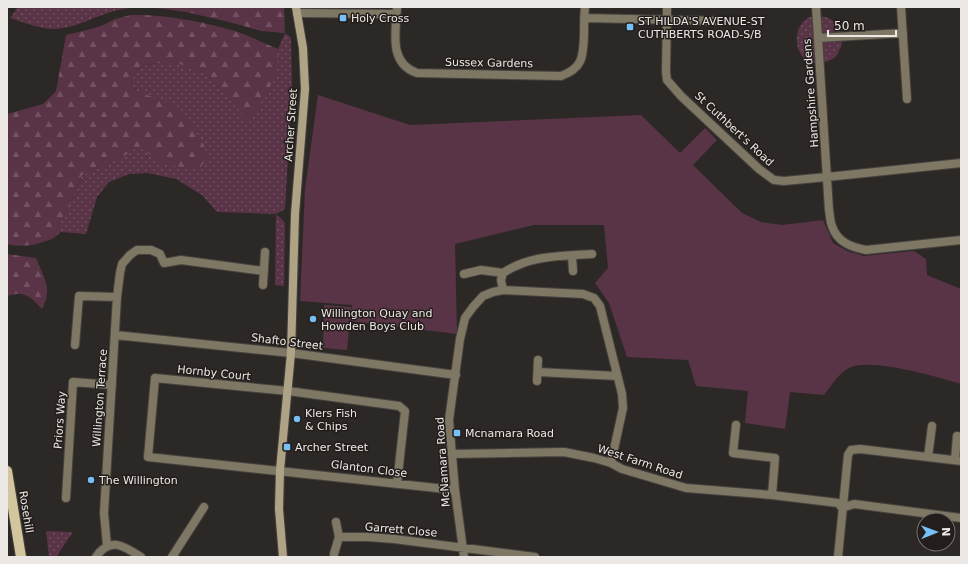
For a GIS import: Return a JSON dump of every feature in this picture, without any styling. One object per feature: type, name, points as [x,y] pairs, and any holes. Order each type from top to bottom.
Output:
[{"type":"main road","name":"Archer Street","points":[[283,557],[279,509],[280,470],[291,353],[295,214],[305,89],[303,48],[296,10]]},
{"type":"main road","name":"Rosehill","points":[[7,471],[21,557]]},
{"type":"street","name":"Sussex Gardens","points":[[396,10],[397,56],[404,67],[417,73],[561,76],[571,72],[579,65],[582,58],[585,7]]},
{"type":"street","name":"St Cuthbert's Road","points":[[667,7],[667,80],[681,96],[759,169],[774,180],[827,177],[961,163]]},
{"type":"street","name":"Hampshire Gardens","points":[[816,7],[827,177],[832,226],[840,239],[853,248],[866,250],[961,240]]},
{"type":"street","points":[[901,7],[907,99]]},
{"type":"street","points":[[296,10],[396,10]]},
{"type":"street","points":[[584,18],[724,21]]},
{"type":"street","points":[[818,38],[903,33]]},
{"type":"street","name":"Willington Terrace","points":[[107,546],[104,513],[117,297],[122,264],[137,250],[151,250],[160,254],[164,263],[181,260],[264,271]]},
{"type":"street","points":[[263,285],[265,252]]},
{"type":"street","points":[[592,254],[538,258],[514,265],[503,273],[501,280],[503,290],[584,294],[594,298],[600,306],[622,394],[623,408],[611,463]]},
{"type":"street","points":[[572,256],[573,271]]},
{"type":"street","points":[[464,274],[481,270],[503,273]]},
{"type":"street","name":"McNamara Road","points":[[464,557],[455,490],[449,420],[460,339],[465,318],[473,307],[484,296],[503,290]]},
{"type":"street","points":[[75,345],[79,296],[117,297]]},
{"type":"street","name":"Shafto Street","points":[[115,335],[291,353],[456,376]]},
{"type":"street","points":[[537,381],[538,360]]},
{"type":"street","points":[[538,372],[617,376]]},
{"type":"street","name":"Hornby Court","points":[[280,470],[148,457],[155,378],[288,391],[399,406],[405,411],[397,484]]},
{"type":"street","name":"Priors Way","points":[[66,498],[73,382],[112,385]]},
{"type":"street","points":[[736,425],[733,453],[775,458],[772,495]]},
{"type":"street","points":[[928,457],[932,426]]},
{"type":"street","points":[[838,557],[848,455],[851,450],[860,449],[958,461],[957,436]]},
{"type":"street","name":"West Farm Road","points":[[452,454],[564,452],[611,463],[622,469],[686,488],[772,495],[838,503],[842,508]]},
{"type":"street","name":"Glanton Close","points":[[280,470],[455,490]]},
{"type":"street","points":[[842,508],[854,504],[961,518]]},
{"type":"street","points":[[172,557],[204,507]]},
{"type":"street","points":[[334,554],[338,537],[336,522]]},
{"type":"street","name":"Garrett Close","points":[[338,537],[394,539],[536,557]]},
{"type":"street","points":[[96,557],[107,546],[113,544],[125,546],[141,557]]},
{"type":"green space","points":[[18,7],[157,8],[139,8],[114,11],[74,26],[52,29],[10,18]]},
{"type":"green space","points":[[157,7],[284,7],[285,33],[261,31],[186,12]]},
{"type":"green space","points":[[131,15],[171,17],[213,25],[238,32],[278,49],[278,68],[273,82],[249,123],[230,99],[203,72],[176,63],[157,63],[142,66],[133,76],[131,84],[138,92],[173,104],[183,111],[205,147],[207,158],[200,168],[165,164],[153,158],[143,149],[136,147],[128,154],[82,175],[70,204],[52,239],[30,245],[19,246],[7,244],[7,114],[43,104],[56,91],[66,35],[101,26],[115,19]]},
{"type":"green space","points":[[809,17],[829,18],[839,28],[842,42],[841,47],[837,55],[832,59],[820,63],[812,63],[802,56],[798,47],[797,37],[799,27]]},
{"type":"green space","points":[[285,33],[291,38],[292,88],[285,209],[276,214],[217,212],[202,195],[176,179],[148,173],[129,174],[109,182],[97,197],[86,234],[61,232],[52,239],[70,204],[82,175],[128,154],[136,147],[146,150],[157,161],[152,98],[138,92],[131,84],[133,76],[142,66],[157,63],[176,63],[203,72],[230,99],[249,122],[278,68],[278,49]]},
{"type":"green space","points":[[318,95],[410,125],[641,115],[680,153],[705,128],[717,140],[693,165],[742,213],[761,222],[782,225],[823,220],[833,243],[847,251],[864,256],[914,251],[926,259],[927,275],[961,289],[961,384],[904,369],[887,366],[859,365],[849,368],[842,373],[824,395],[790,392],[785,429],[745,423],[748,391],[696,386],[688,360],[627,357],[609,303],[595,283],[608,268],[604,225],[534,225],[455,244],[457,334],[350,321],[352,305],[300,301],[305,189]]},
{"type":"green space","points":[[276,215],[285,223],[284,286],[275,285]]},
{"type":"green space","points":[[7,254],[36,258],[47,289],[47,295],[42,309],[34,301],[23,294],[7,296]]},
{"type":"green space","points":[[324,305],[351,307],[347,350],[323,348]]},
{"type":"green space","points":[[46,531],[73,532],[56,557],[49,557]]},
{"type":"place","name":"Holy Cross","points":[[343,18]]},
{"type":"place","name":"ST HILDA'S AVENUE-ST CUTHBERTS ROAD-S/B","points":[[630,27]]},
{"type":"place","name":"Willington Quay and Howden Boys Club","points":[[313,319]]},
{"type":"place","name":"Klers Fish & Chips","points":[[297,419]]},
{"type":"place","name":"Mcnamara Road","points":[[457,433]]},
{"type":"place","name":"Archer Street","points":[[287,447]]},
{"type":"place","name":"The Willington","points":[[91,480]]}]
